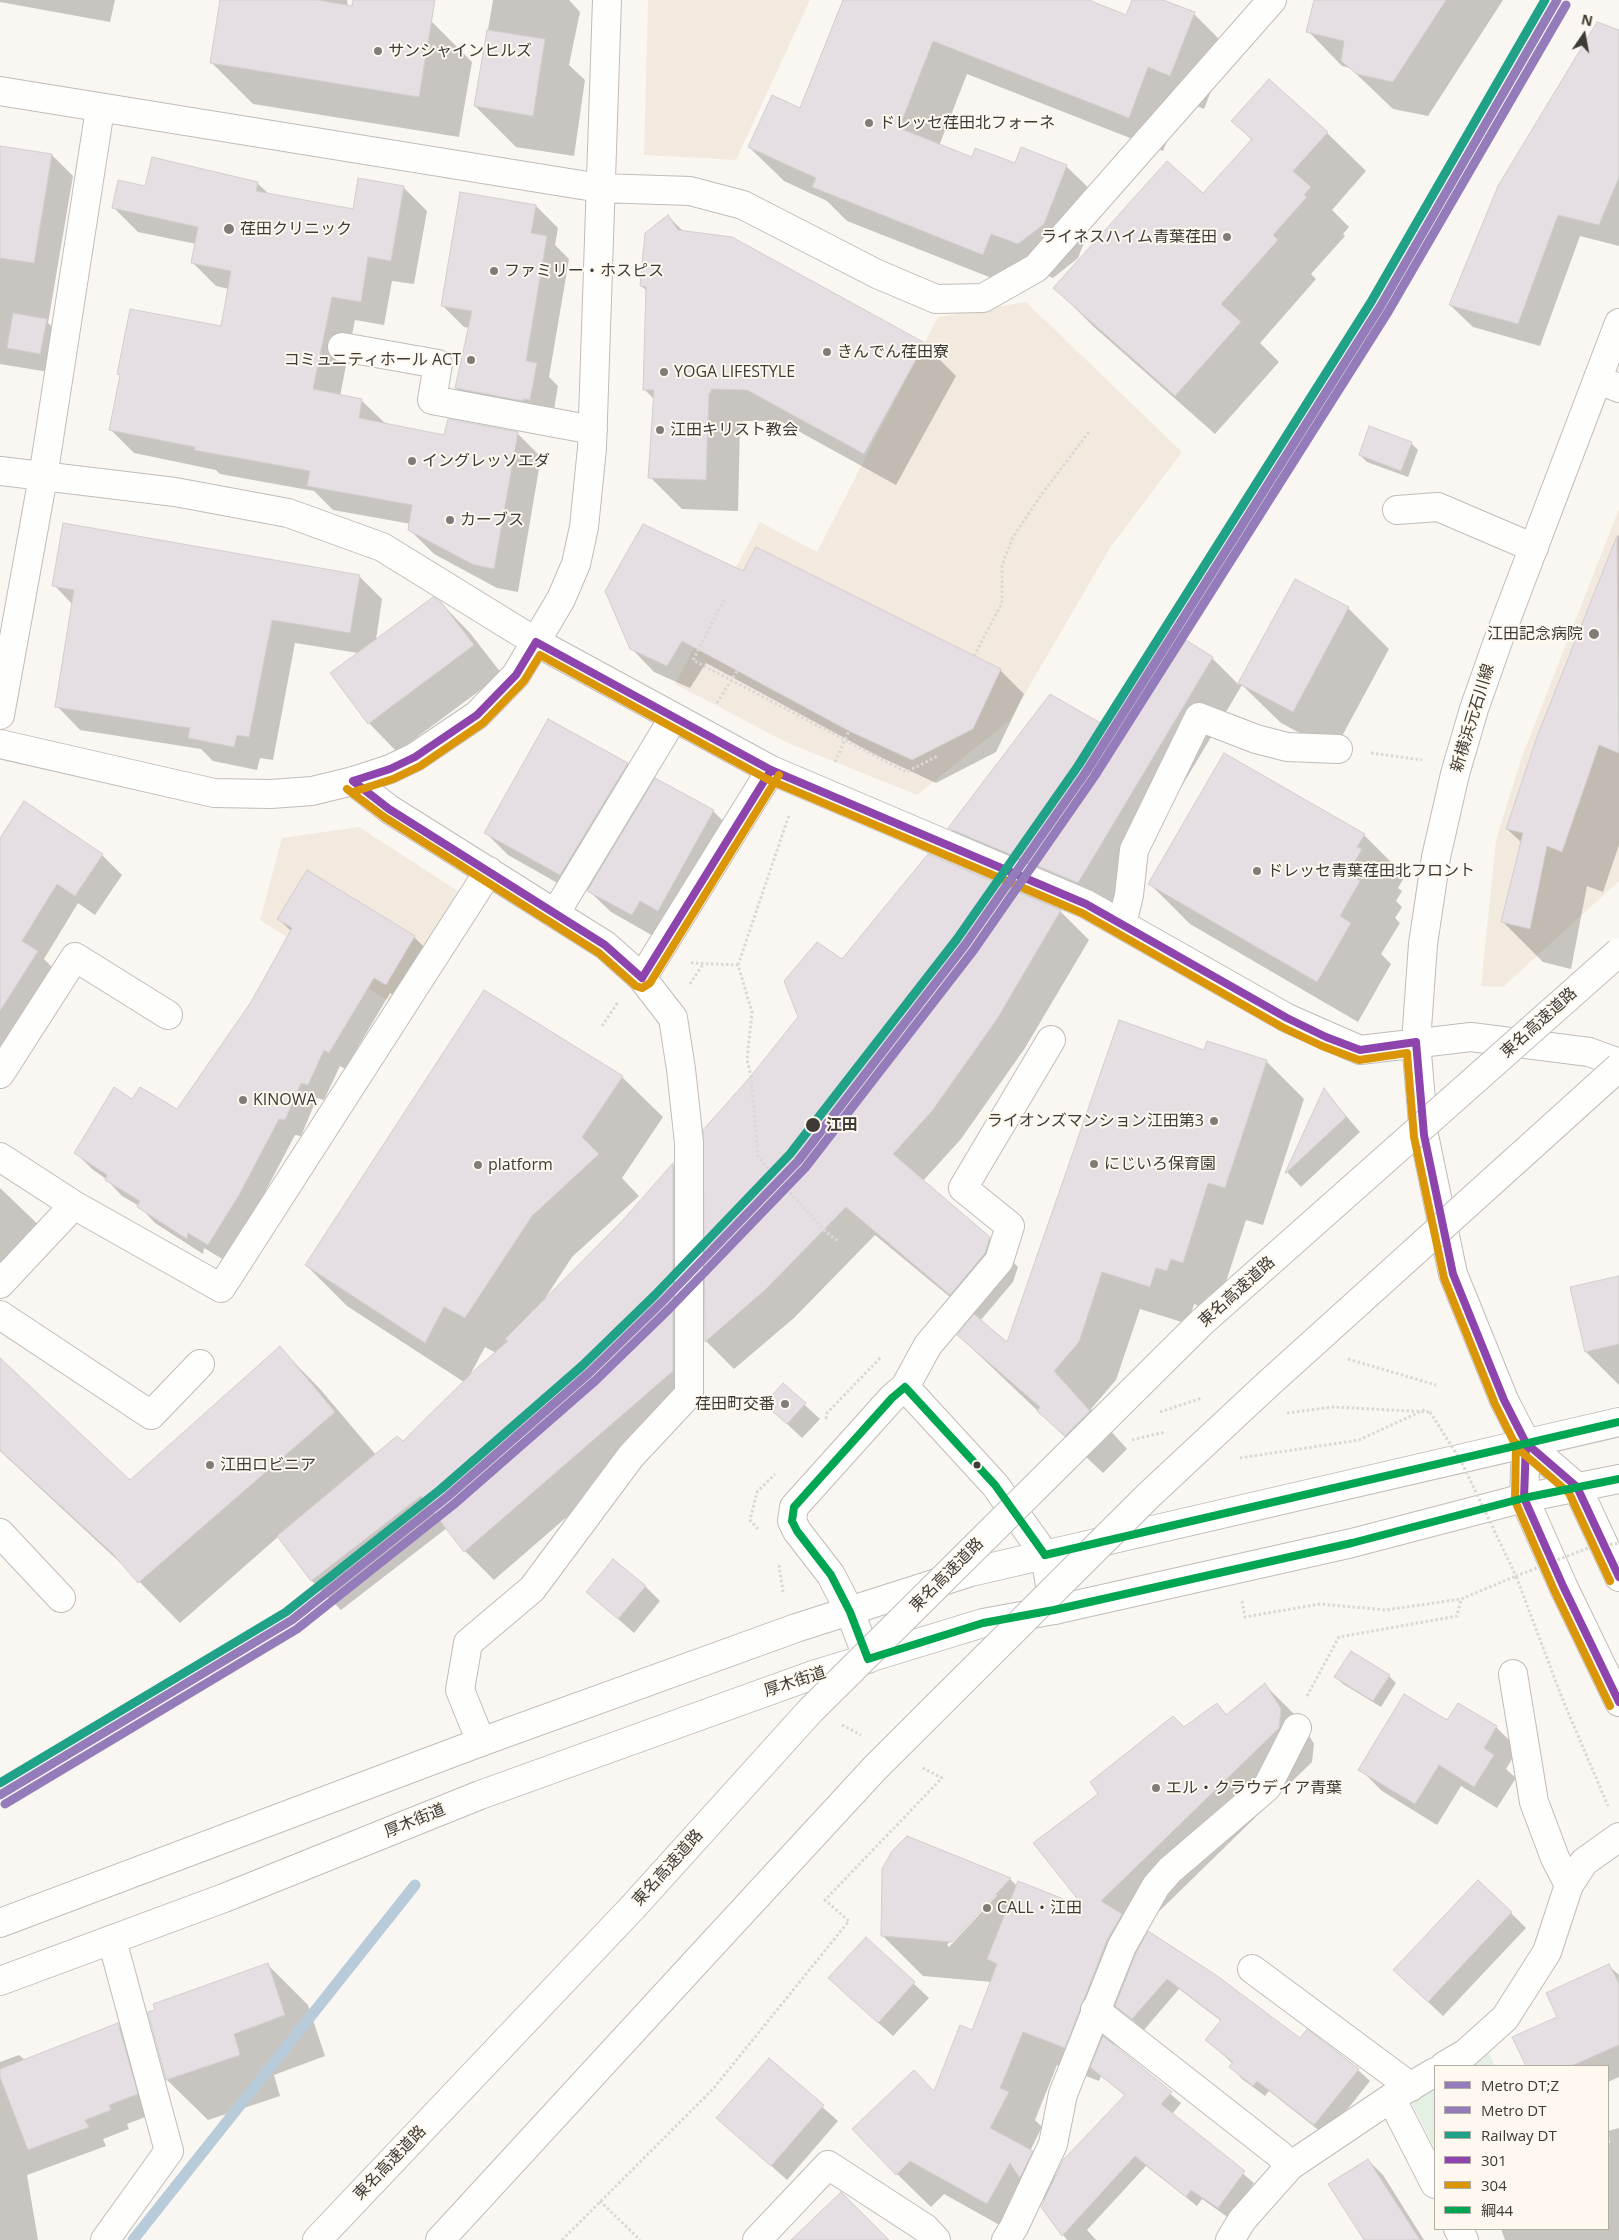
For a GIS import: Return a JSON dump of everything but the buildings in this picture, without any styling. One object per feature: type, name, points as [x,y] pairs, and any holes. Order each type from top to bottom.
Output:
[{"type":"main road","points":[[0,744],[214,793],[271,794],[312,791],[353,781],[390,769],[415,757],[477,715],[516,675],[561,599],[576,564],[584,527],[593,430],[607,0]]},
{"type":"main road","points":[[0,91],[100,109],[600,188],[690,191],[743,204],[877,274],[936,299],[983,298],[1036,268],[1272,0]]},
{"type":"main road","points":[[0,715],[43,477],[100,109]]},
{"type":"main road","name":"新横浜元石川線","points":[[1526,1443],[1504,1400],[1454,1274],[1424,1135],[1416,1042],[1424,934],[1436,857],[1455,774],[1477,700],[1534,548],[1609,384],[1619,324]]},
{"type":"main road","points":[[342,347],[438,364],[432,400],[593,430]]},
{"type":"main road","points":[[0,471],[175,492],[288,513],[382,547],[536,642],[770,770],[1071,897],[1287,1018],[1326,1037],[1360,1050],[1471,1037],[1589,1052],[1619,1063]]},
{"type":"main road","points":[[1397,510],[1438,507],[1534,548]]},
{"type":"main road","points":[[555,914],[674,717]]},
{"type":"main road","points":[[1122,924],[1129,895],[1134,850],[1199,717],[1256,739],[1287,747],[1338,749]]},
{"type":"main road","points":[[642,978],[770,770]]},
{"type":"main road","points":[[353,781],[389,809],[605,945],[642,978],[673,1018],[681,1070],[689,1143],[690,1394],[631,1456],[532,1589],[468,1643],[460,1690],[481,1742]]},
{"type":"main road","points":[[0,1157],[74,1205],[221,1288],[488,871]]},
{"type":"main road","name":"東名高速道路","points":[[317,2240],[633,1907],[811,1710],[1202,1322],[1619,952]]},
{"type":"main road","points":[[0,1074],[75,957],[168,1015]]},
{"type":"main road","points":[[868,1659],[850,1612],[830,1575],[797,1531],[792,1521],[794,1507],[892,1398],[905,1387],[928,1345],[999,1261],[1010,1226],[963,1188],[1051,1040]]},
{"type":"main road","points":[[440,2240],[875,1768],[1149,1495],[1268,1384],[1619,1067]]},
{"type":"main road","points":[[0,1284],[74,1205]]},
{"type":"main road","points":[[0,1315],[151,1415],[200,1364]]},
{"type":"main road","points":[[905,1387],[995,1485],[1044,1555],[1054,1610]]},
{"type":"main road","points":[[0,1923],[481,1742],[796,1628],[971,1572],[1619,1422]]},
{"type":"main road","points":[[1526,1443],[1577,1487],[1619,1577]]},
{"type":"main road","points":[[1526,1443],[1524,1498],[1563,1586],[1619,1702]]},
{"type":"main road","name":"厚木街道","points":[[0,1981],[224,1898],[490,1792],[770,1689],[983,1623],[1054,1610],[1352,1544],[1524,1498],[1619,1479]]},
{"type":"main road","points":[[0,1533],[60,1598]]},
{"type":"main road","points":[[1513,1674],[1534,1802],[1555,1858],[1569,1885]]},
{"type":"main road","points":[[1006,2240],[1053,2144],[1063,2094],[1122,1946],[1156,1886],[1170,1870],[1267,1786],[1298,1728]]},
{"type":"main road","points":[[1446,2065],[1466,2053],[1505,2018],[1547,1952],[1569,1885],[1584,1862],[1615,1825]]},
{"type":"main road","points":[[105,2240],[169,2151],[112,1940]]},
{"type":"main road","points":[[1252,1969],[1401,2092],[1434,2181]]},
{"type":"main road","points":[[1095,2010],[1280,2155],[1290,2166]]},
{"type":"main road","points":[[1230,2240],[1242,2220],[1290,2166],[1401,2092],[1434,2073]]},
{"type":"main road","points":[[757,2240],[828,2165],[924,2228],[936,2240]]},
{"type":"path","points":[[974,656],[1002,603],[1002,565],[1013,537],[1041,495],[1089,432]]},
{"type":"path","points":[[724,600],[693,660],[906,772],[938,756]]},
{"type":"path","points":[[717,704],[737,671]]},
{"type":"path","points":[[833,766],[849,731]]},
{"type":"path","points":[[1338,749],[1422,760]]},
{"type":"path","points":[[789,815],[738,965],[752,1012],[747,1060],[751,1076],[758,1157],[824,1230],[839,1242]]},
{"type":"path","points":[[688,962],[738,965]]},
{"type":"path","points":[[602,1026],[621,997]]},
{"type":"path","points":[[1333,1407],[1430,1412],[1461,1461],[1516,1576],[1562,1698],[1615,1825]]},
{"type":"path","points":[[1238,1459],[1359,1440],[1426,1409]]},
{"type":"path","points":[[1241,1599],[1246,1617],[1320,1604],[1386,1610],[1461,1598],[1588,1548],[1619,1543]]},
{"type":"path","points":[[1298,1728],[1304,1702],[1339,1637],[1457,1616],[1461,1598]]},
{"type":"path","points":[[562,2240],[714,2089],[849,1921],[825,1900],[942,1778]]},
{"type":"path","points":[[600,2201],[640,2240]]},
{"type":"shaded area","points":[[648,0],[810,0],[736,160],[644,155]]},
{"type":"shaded area","points":[[1026,302],[1182,452],[1110,548],[1009,721],[917,795],[788,743],[675,684],[760,522],[817,552],[938,317]]},
{"type":"shaded area","name":"江田記念病院","points":[[1619,509],[1619,881],[1503,987],[1481,986],[1496,840],[1521,759]]},
{"type":"shaded area","points":[[359,827],[458,891],[393,1004],[260,920],[282,838]]},
{"type":"green space","points":[[1485,2044],[1495,2065],[1453,2065]]},
{"type":"green space","points":[[1434,2077],[1434,2147],[1407,2094]]},
{"type":"waterway","points":[[133,2240],[415,1885]]},
{"type":"metro line","name":"DT;Z","points":[[0,1795],[292,1620],[447,1497],[589,1373],[662,1302],[798,1161],[965,945],[1086,772],[1380,307],[1557,0]]},
{"type":"metro line","name":"DT","points":[[5,1804],[297,1629],[453,1505],[596,1380],[669,1309],[805,1168],[973,951],[1094,777],[1388,312],[1566,5]]},
{"type":"rail line","name":"DT","points":[[0,1783],[286,1612],[441,1489],[582,1366],[655,1295],[790,1154],[957,939],[1078,766],[1371,302],[1545,0]]},
{"type":"transit line","name":"301","points":[[353,781],[390,769],[415,757],[477,715],[516,675],[536,642],[771,770],[1086,904],[1287,1018],[1326,1037],[1360,1050],[1416,1042]]},
{"type":"transit line","name":"304","points":[[356,791],[393,779],[420,766],[483,723],[524,681],[540,655],[767,779],[1082,913],[1282,1027],[1322,1046],[1359,1060],[1407,1053],[1414,1137],[1444,1278],[1495,1404],[1517,1448],[1569,1493],[1610,1581]]},
{"type":"transit line","name":"301","points":[[642,978],[771,770]]},
{"type":"transit line","name":"304","points":[[347,789],[384,817],[599,953],[636,986],[642,988],[650,983],[779,775]]},
{"type":"transit line","name":"301","points":[[353,781],[389,809],[605,945],[642,978]]},
{"type":"transit line","name":"301","points":[[1416,1042],[1424,1135],[1453,1274],[1504,1400],[1526,1443],[1524,1498],[1563,1586],[1619,1702]]},
{"type":"transit line","name":"綱44","points":[[905,1387],[995,1485],[1045,1555]]},
{"type":"transit line","name":"綱44","points":[[868,1659],[850,1612],[831,1575],[797,1531],[792,1521],[794,1507],[892,1398],[905,1387]]},
{"type":"transit line","name":"301","points":[[1512,1416],[1526,1443],[1577,1487],[1619,1577]]},
{"type":"transit line","name":"綱44","points":[[1045,1555],[1619,1422]]},
{"type":"transit line","name":"304","points":[[1516,1443],[1515,1501],[1554,1590],[1610,1706]]},
{"type":"transit line","name":"綱44","points":[[868,1659],[983,1623],[1054,1610],[1352,1543],[1524,1498],[1619,1479]]},
{"type":"place","name":"サンシャインヒルズ","points":[[378,51]]},
{"type":"place","name":"ドレッセ荏田北フォーネ","points":[[869,123]]},
{"type":"place","name":"荏田クリニック","points":[[229,229]]},
{"type":"place","name":"ライネスハイム青葉荏田","points":[[1227,237]]},
{"type":"place","name":"ファミリー・ホスピス","points":[[494,271]]},
{"type":"place","name":"きんでん荏田寮","points":[[827,352]]},
{"type":"place","name":"コミュニティホール ACT","points":[[471,360]]},
{"type":"place","name":"YOGA LIFESTYLE","points":[[664,372]]},
{"type":"place","name":"江田キリスト教会","points":[[660,430]]},
{"type":"place","name":"イングレッソエダ","points":[[412,461]]},
{"type":"place","name":"カーブス","points":[[450,520]]},
{"type":"place","name":"江田記念病院","points":[[1594,634]]},
{"type":"place","name":"ドレッセ青葉荏田北フロント","points":[[1257,871]]},
{"type":"place","name":"KINOWA","points":[[243,1100]]},
{"type":"place","name":"ライオンズマンション江田第3","points":[[1214,1121]]},
{"type":"place","name":"江田","points":[[813,1125]]},
{"type":"place","name":"にじいろ保育園","points":[[1094,1164]]},
{"type":"place","name":"platform","points":[[478,1165]]},
{"type":"place","name":"荏田町交番","points":[[785,1404]]},
{"type":"place","name":"江田ロビニア","points":[[210,1465]]},
{"type":"place","name":"エル・クラウディア青葉","points":[[1156,1788]]},
{"type":"place","name":"CALL・江田","points":[[987,1908]]}]
